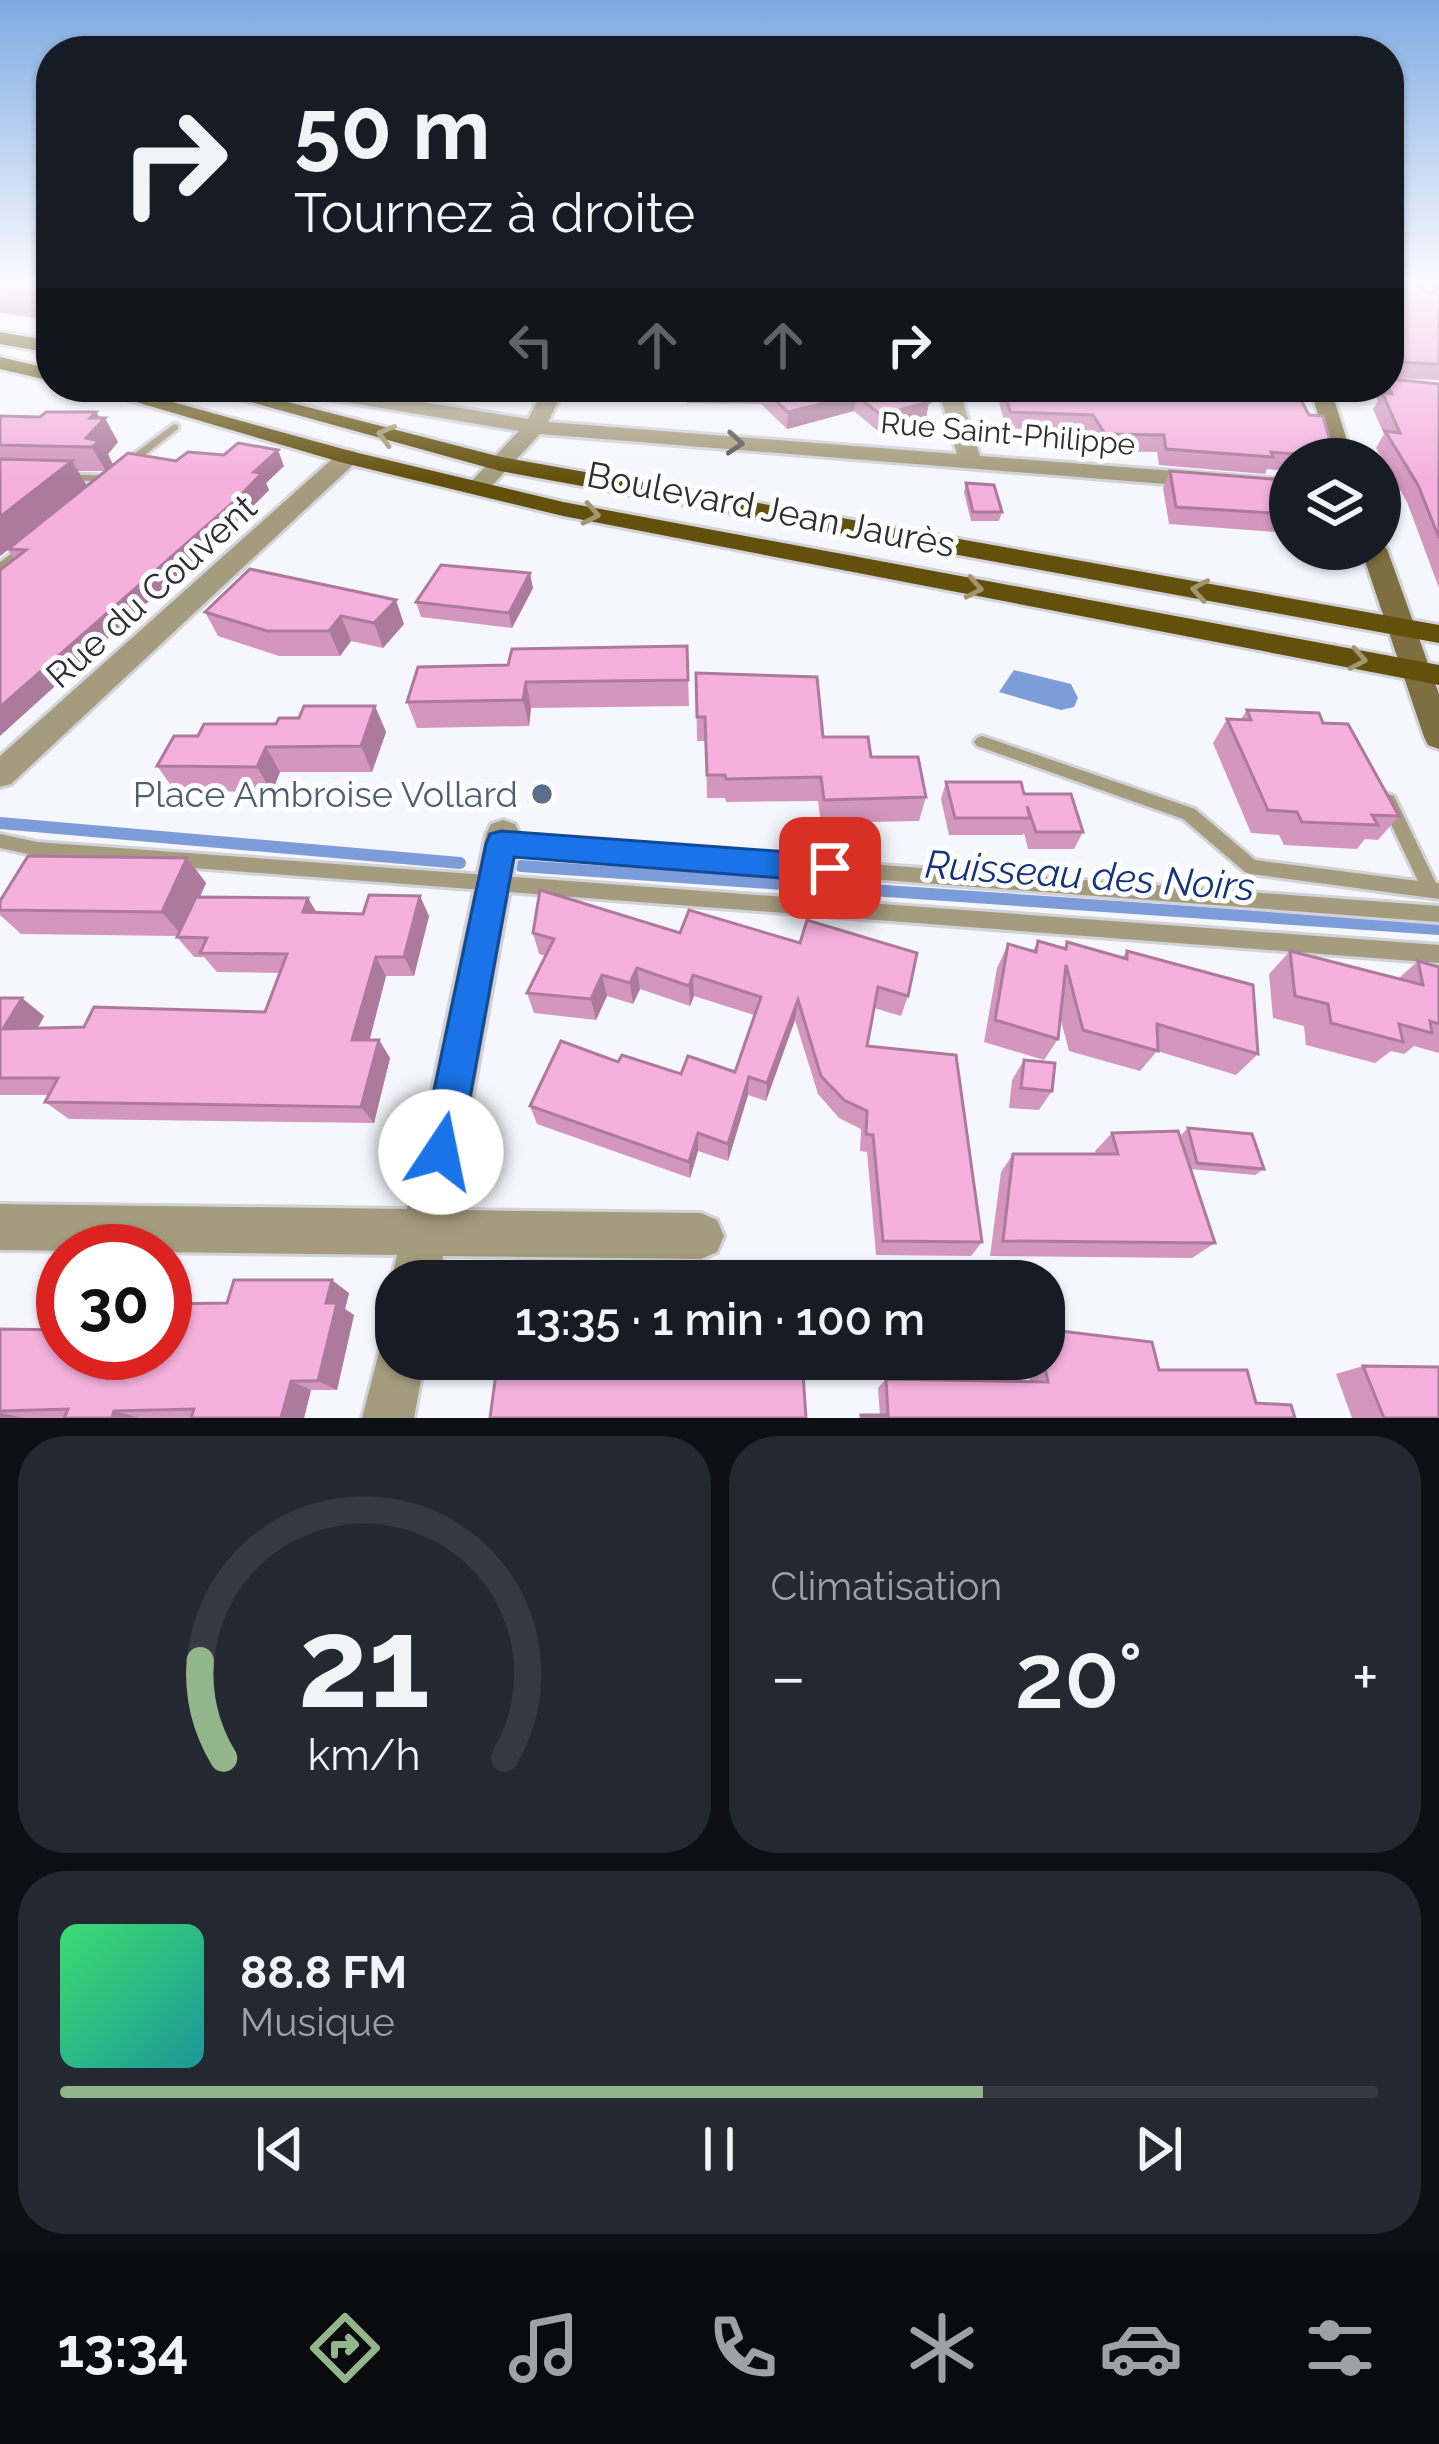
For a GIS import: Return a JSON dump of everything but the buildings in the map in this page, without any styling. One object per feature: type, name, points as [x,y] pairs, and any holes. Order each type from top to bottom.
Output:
[{"type":"main road","points":[[0,363],[36,371]]},
{"type":"main road","name":"Boulevard Jean Jaurès","points":[[148,402],[348,458],[768,550],[1428,673]]},
{"type":"main road","name":"Boulevard Jean Jaurès","points":[[263,402],[500,464],[1439,634]]},
{"type":"main road","points":[[1325,402],[1336,438]]},
{"type":"main road","points":[[1382,570],[1402,626],[1428,673],[1439,737]]},
{"type":"street","name":"Rue Saint-Philippe","points":[[383,402],[535,427],[1269,485]]},
{"type":"street","points":[[478,487],[535,427],[548,402]]},
{"type":"street","points":[[952,402],[970,460]]},
{"type":"street","name":"Rue du Couvent","points":[[0,775],[348,458]]},
{"type":"street","points":[[420,1260],[499,853]]},
{"type":"street","points":[[0,1226],[701,1237]]},
{"type":"street","points":[[388,1418],[396,1380]]},
{"type":"lane","points":[[90,494],[173,428]]},
{"type":"lane","points":[[44,477],[109,478]]},
{"type":"lane","points":[[0,568],[36,538]]},
{"type":"lane","points":[[982,742],[1190,814],[1251,868],[1435,890]]},
{"type":"lane","points":[[1381,786],[1435,890]]},
{"type":"lane","points":[[0,841],[37,849],[499,853],[1439,914]]},
{"type":"lane","points":[[499,853],[1439,954]]},
{"type":"water","points":[[1014,670],[1071,684],[1078,698],[1074,707],[1061,710],[999,692]]},
{"type":"waterway","name":"Ruisseau des Noirs","points":[[0,823],[460,863]]},
{"type":"waterway","name":"Ruisseau des Noirs","points":[[521,866],[1439,929]]},
{"type":"place","name":"Place Ambroise Vollard","points":[[542,794]]},
{"type":"route","points":[[441,1152],[501,844],[830,868]]}]
